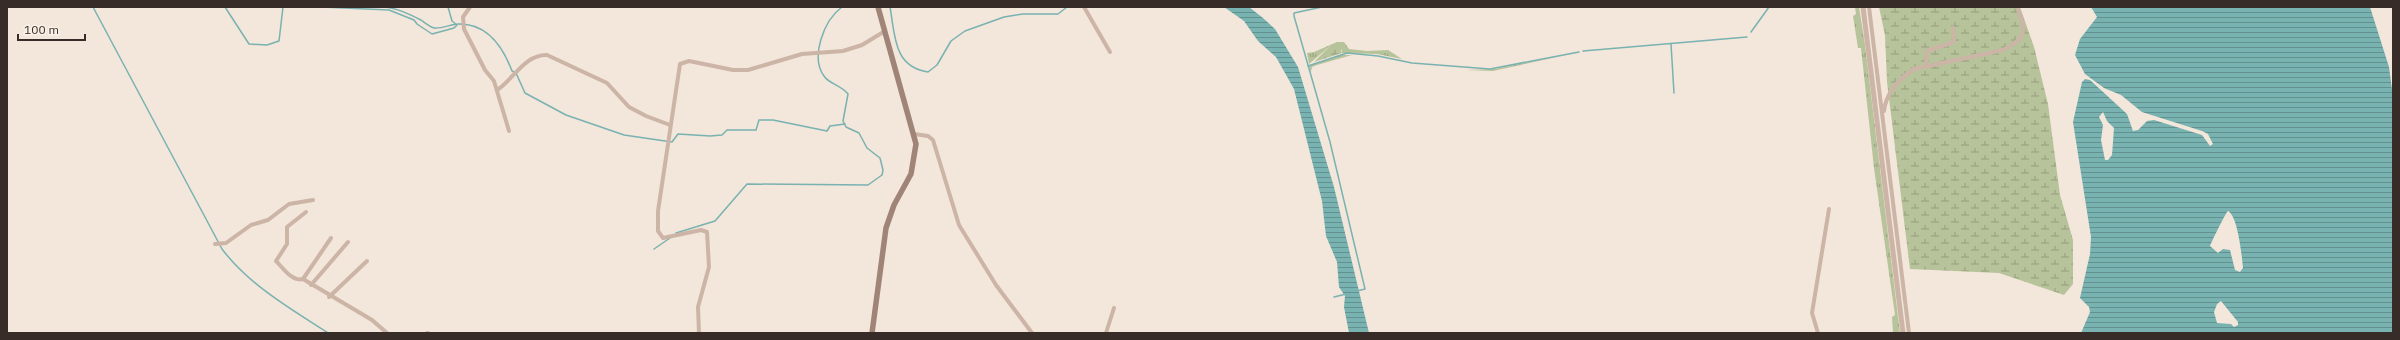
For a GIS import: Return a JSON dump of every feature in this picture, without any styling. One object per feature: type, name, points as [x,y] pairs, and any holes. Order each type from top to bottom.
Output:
[{"type":"main road","points":[[872,333],[886,228],[894,205],[911,174],[916,144],[878,7]]},
{"type":"street","points":[[470,7],[463,17],[464,29],[497,90],[509,132]]},
{"type":"street","points":[[1084,7],[1110,52]]},
{"type":"street","points":[[1863,7],[1903,333]]},
{"type":"street","points":[[1869,7],[1909,333]]},
{"type":"street","points":[[1883,118],[1884,108],[1891,90],[1904,75],[1914,69],[2003,50],[2017,43],[2024,33],[2023,22],[2017,7]]},
{"type":"street","points":[[1926,66],[1927,51],[1954,40],[1953,28]]},
{"type":"street","points":[[699,333],[698,307],[709,268],[707,232],[701,230],[663,238],[658,231],[658,211],[670,125],[677,76],[682,62],[689,61],[733,70],[748,70],[802,54],[843,51],[862,45],[885,31]]},
{"type":"street","points":[[497,90],[518,70],[539,55],[547,55],[602,80],[614,89],[629,107],[646,116],[670,125]]},
{"type":"street","points":[[914,134],[928,136],[933,140],[959,225],[996,285],[1032,333]]},
{"type":"street","points":[[215,244],[226,243],[251,225],[268,220],[289,204],[313,200]]},
{"type":"street","points":[[1818,333],[1812,313],[1829,209]]},
{"type":"street","points":[[306,212],[289,224],[287,244],[276,261],[294,279],[302,279],[329,297],[372,320],[387,333]]},
{"type":"street","points":[[302,279],[331,238]]},
{"type":"street","points":[[311,285],[348,242]]},
{"type":"street","points":[[329,297],[367,261]]},
{"type":"street","points":[[1106,333],[1114,308]]},
{"type":"green space","points":[[1855,7],[1859,7],[1865,45],[1900,333],[1893,333],[1892,317],[1895,315],[1874,168],[1861,48],[1858,48],[1853,16],[1856,14]]},
{"type":"green space","points":[[1879,7],[2020,7],[2034,47],[2048,104],[2060,195],[2073,240],[2073,284],[2064,295],[1999,273],[1910,269],[1887,82],[1885,35]]},
{"type":"green space","points":[[1337,42],[1344,42],[1349,49],[1367,51],[1388,50],[1402,59],[1377,54],[1342,53],[1342,50],[1330,46],[1309,64],[1307,53],[1314,52]]},
{"type":"green space","points":[[1339,44],[1342,53],[1314,62],[1330,46]]},
{"type":"green space","points":[[1579,52],[1493,71],[1466,70],[1495,69]]},
{"type":"green space","points":[[1340,55],[1352,55],[1312,67],[1311,72],[1309,66]]},
{"type":"water","points":[[1224,7],[1249,7],[1263,18],[1275,29],[1298,67],[1334,187],[1369,333],[1349,333],[1344,307],[1345,296],[1339,287],[1337,262],[1326,236],[1322,201],[1294,89],[1276,57],[1258,41],[1244,21]]},
{"type":"water","points":[[2091,7],[2370,7],[2389,67],[2393,97],[2393,333],[2081,333],[2090,312],[2089,307],[2080,298],[2090,254],[2091,237],[2073,122],[2082,82],[2085,79],[2090,80],[2127,114],[2133,131],[2138,130],[2147,121],[2154,120],[2202,135],[2210,146],[2213,144],[2208,134],[2142,112],[2121,95],[2104,88],[2085,74],[2075,55],[2080,39],[2097,17]],"holes":[[[2103,112],[2107,121],[2114,128],[2112,155],[2108,160],[2105,160],[2101,140],[2103,125],[2099,117]],[[2228,211],[2231,214],[2239,237],[2243,268],[2240,272],[2235,270],[2230,250],[2223,249],[2218,253],[2210,246]],[[2221,301],[2238,322],[2238,325],[2234,327],[2231,324],[2217,323],[2214,312],[2217,304]]]},
{"type":"waterway","points":[[93,7],[222,249],[245,274],[271,296],[328,333]]},
{"type":"waterway","points":[[225,7],[249,44],[267,45],[279,41],[283,7]]},
{"type":"waterway","points":[[293,7],[299,7]]},
{"type":"waterway","points":[[322,7],[389,10],[414,20],[417,24],[432,34],[454,28],[457,25],[452,21],[448,7]]},
{"type":"waterway","points":[[384,7],[407,14],[434,28],[458,24],[468,25],[485,32],[499,45],[512,71],[516,73],[525,93],[566,115],[624,135],[672,142],[678,134],[710,136],[722,135],[727,130],[756,130],[759,120],[773,120],[827,131],[830,126],[845,124]]},
{"type":"waterway","points":[[676,233],[715,221],[747,184],[868,185],[882,175],[883,170],[880,158],[867,148],[859,133],[846,127],[843,121],[848,94],[826,79],[820,68],[818,59],[821,39],[835,13],[842,7]]},
{"type":"waterway","points":[[890,7],[895,38],[902,56],[908,64],[917,69],[928,72],[937,65],[951,41],[965,31],[1004,17],[1023,14],[1058,14],[1067,7]]},
{"type":"waterway","points":[[1322,7],[1294,13],[1294,16],[1330,142],[1365,289],[1357,291]]},
{"type":"waterway","points":[[1751,32],[1769,7]]},
{"type":"waterway","points":[[1583,51],[1747,37]]},
{"type":"waterway","points":[[1671,44],[1674,93]]},
{"type":"waterway","points":[[1308,66],[1347,53],[1378,56],[1412,63],[1490,69],[1579,52]]},
{"type":"waterway","points":[[654,249],[670,238]]},
{"type":"waterway","points":[[1334,297],[1346,294]]}]
